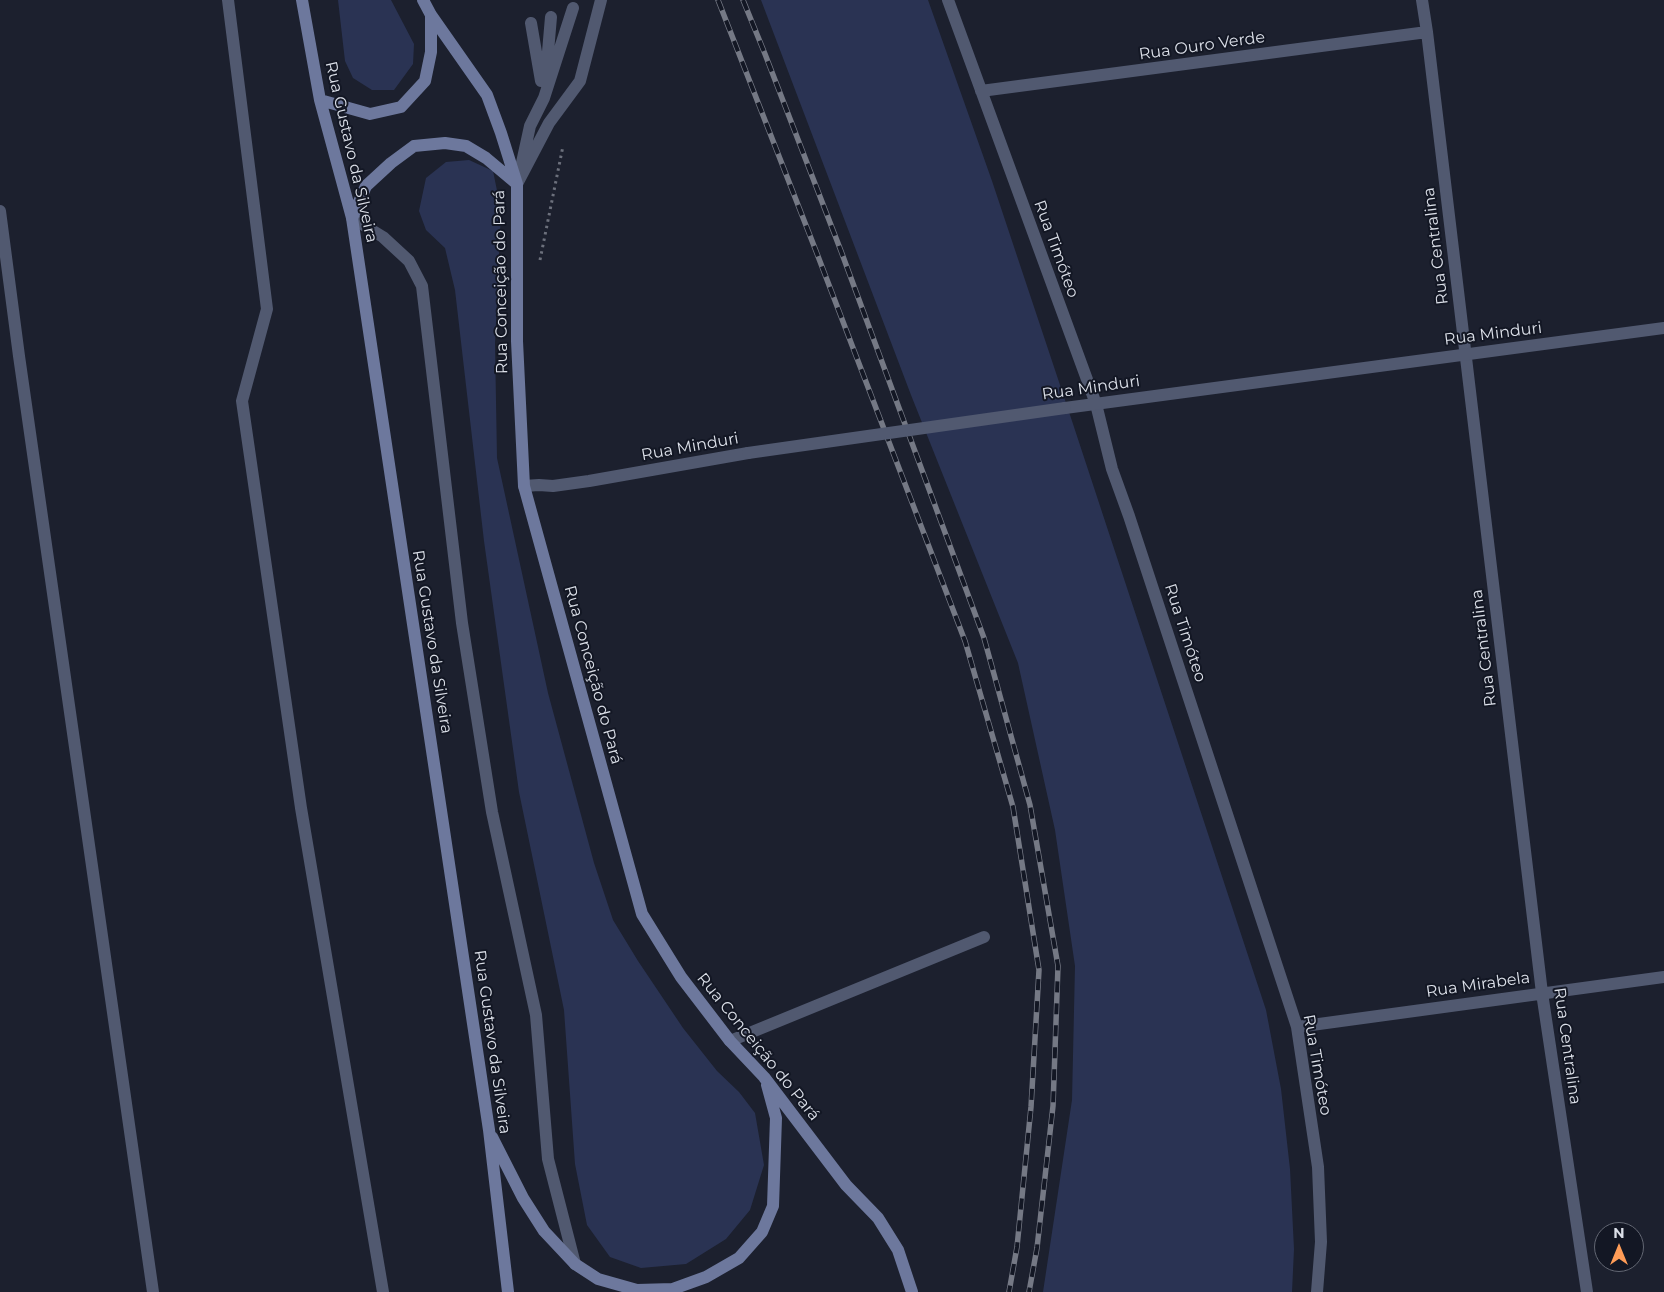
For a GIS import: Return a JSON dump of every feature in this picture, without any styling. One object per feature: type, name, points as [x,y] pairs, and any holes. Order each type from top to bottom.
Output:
[{"type":"main road","name":"Rua Gustavo da Silveira","points":[[302,0],[320,100],[352,218],[489,1130],[508,1292]]},
{"type":"main road","name":"Rua Conceição do Pará","points":[[423,0],[431,15],[487,95],[502,133],[517,184],[517,341],[524,486],[642,914],[680,977],[730,1041],[764,1077],[846,1185],[878,1218],[898,1250],[912,1292]]},
{"type":"main road","points":[[320,100],[370,114],[401,108],[425,81],[431,52],[431,15]]},
{"type":"main road","points":[[352,218],[366,186],[391,163],[414,146],[445,143],[466,146],[486,158],[517,184]]},
{"type":"main road","points":[[489,1130],[524,1198],[544,1231],[575,1264],[598,1279],[637,1290],[673,1289],[706,1277],[739,1258],[762,1232],[773,1206],[776,1118],[764,1077]]},
{"type":"street","points":[[228,0],[267,309],[242,401],[301,808],[383,1292]]},
{"type":"street","points":[[517,184],[549,124],[580,81],[601,0]]},
{"type":"street","name":"Rua Timóteo","points":[[948,0],[1096,404],[1112,469],[1297,1027],[1318,1167],[1321,1242],[1317,1292]]},
{"type":"street","name":"Rua Centralina","points":[[1422,0],[1542,993],[1587,1292]]},
{"type":"street","points":[[517,184],[530,126],[544,98],[573,8]]},
{"type":"street","points":[[544,98],[551,17]]},
{"type":"street","points":[[531,23],[544,98]]},
{"type":"street","name":"Rua Ouro Verde","points":[[981,92],[1427,32]]},
{"type":"street","points":[[0,211],[153,1292]]},
{"type":"street","points":[[352,218],[383,237],[409,261],[422,286],[462,624],[492,812],[536,1015],[548,1159],[575,1264]]},
{"type":"street","name":"Rua Minduri","points":[[524,486],[553,486],[748,453],[1065,408],[1664,328]]},
{"type":"street","points":[[730,1041],[984,937]]},
{"type":"street","name":"Rua Mirabela","points":[[1297,1027],[1664,977]]},
{"type":"path","points":[[540,263],[564,140]]},
{"type":"shaded area","points":[[338,0],[391,0],[414,44],[413,64],[394,90],[372,90],[353,78],[345,61]]},
{"type":"shaded area","points":[[761,0],[928,0],[992,181],[1266,1010],[1281,1089],[1290,1169],[1294,1249],[1292,1292],[1043,1292],[1072,1100],[1075,966],[1055,830],[1018,663],[911,395]]},
{"type":"shaded area","points":[[469,160],[493,171],[501,210],[495,344],[497,458],[548,693],[594,863],[613,920],[638,961],[683,1028],[717,1071],[739,1092],[755,1113],[764,1165],[750,1210],[726,1239],[686,1264],[641,1268],[610,1257],[587,1225],[575,1164],[564,1010],[519,792],[484,541],[455,290],[445,248],[426,230],[419,211],[426,178],[446,162]]},
{"type":"railway","points":[[718,0],[965,641],[1013,807],[1039,970],[1031,1107],[1017,1247],[1009,1292]]},
{"type":"railway","points":[[743,0],[841,251],[984,638],[1030,805],[1058,966],[1053,1106],[1037,1248],[1029,1292]]}]
